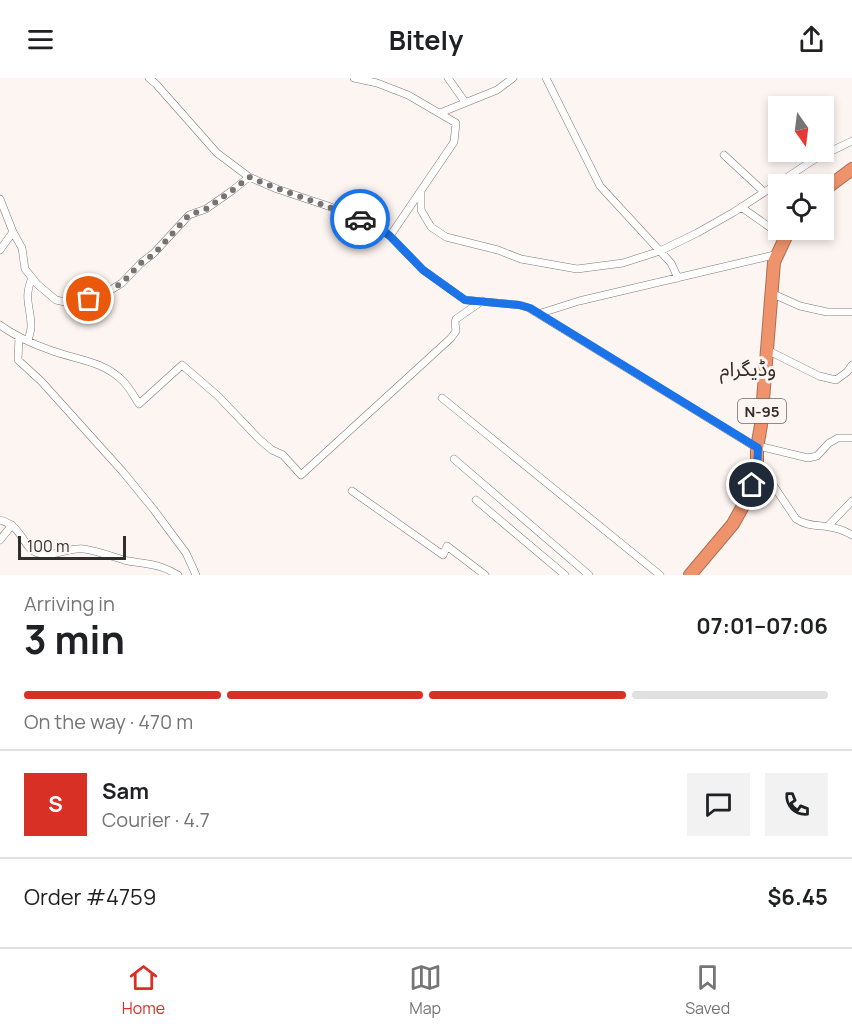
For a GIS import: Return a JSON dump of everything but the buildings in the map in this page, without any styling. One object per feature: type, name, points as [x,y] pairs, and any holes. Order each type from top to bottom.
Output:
[{"type":"highway","points":[[834,182],[852,169]]},
{"type":"highway","name":"N-95","points":[[690,575],[733,524],[748,497],[757,472],[774,262],[784,240]]},
{"type":"street","points":[[149,78],[159,81],[217,153],[249,177],[377,226],[423,270],[465,300],[530,308],[758,447],[808,458],[817,456],[837,438],[852,439]]},
{"type":"street","points":[[354,78],[377,82],[408,95],[456,123],[454,142],[390,236]]},
{"type":"street","points":[[448,78],[465,102]]},
{"type":"street","points":[[440,113],[497,90],[513,78]]},
{"type":"street","points":[[546,78],[600,186],[671,262],[678,278]]},
{"type":"street","points":[[421,192],[422,210],[431,227],[446,237],[498,250],[540,264],[577,269],[623,263],[660,251],[697,233],[815,159],[852,141]]},
{"type":"street","points":[[724,154],[764,192]]},
{"type":"street","points":[[0,199],[12,232],[22,248],[25,269],[37,284],[56,300],[74,304],[104,294],[122,283],[141,263],[154,254],[189,215],[206,209],[249,177]]},
{"type":"street","points":[[741,207],[768,223]]},
{"type":"street","points":[[0,250],[12,232]]},
{"type":"street","points":[[538,314],[579,301],[778,254]]},
{"type":"street","points":[[28,341],[32,329],[27,290],[32,278]]},
{"type":"street","points":[[771,293],[800,306],[827,312],[852,312]]},
{"type":"street","points":[[0,326],[51,351],[88,360],[106,368],[123,381],[139,404],[182,364],[218,396],[259,440],[283,455],[301,475],[451,338],[456,331],[456,319],[482,301]]},
{"type":"street","points":[[19,337],[18,360],[41,381],[123,472],[186,553],[196,575]]},
{"type":"street","points":[[767,350],[819,376],[836,380],[852,366]]},
{"type":"street","points":[[442,398],[660,575]]},
{"type":"street","points":[[454,459],[589,575]]},
{"type":"street","points":[[757,472],[767,476],[799,521],[816,526],[828,526],[852,535]]},
{"type":"street","points":[[352,491],[443,555],[447,546],[484,575]]},
{"type":"street","points":[[476,500],[565,575]]},
{"type":"street","points":[[828,526],[852,501]]},
{"type":"street","points":[[0,520],[9,522],[17,529],[37,553],[53,554],[81,548],[128,561],[162,567],[178,575]]},
{"type":"street","points":[[0,540],[12,525]]},
{"type":"way so far","points":[[89,299],[104,294],[122,283],[141,263],[154,254],[189,215],[206,209],[249,177],[360,219]]},
{"type":"district","name":"وڈیگرام","points":[[748,368]]},
{"type":"route","points":[[360,219],[377,226],[390,236],[423,270],[465,300],[530,308],[758,448],[757,472],[752,485]]}]
